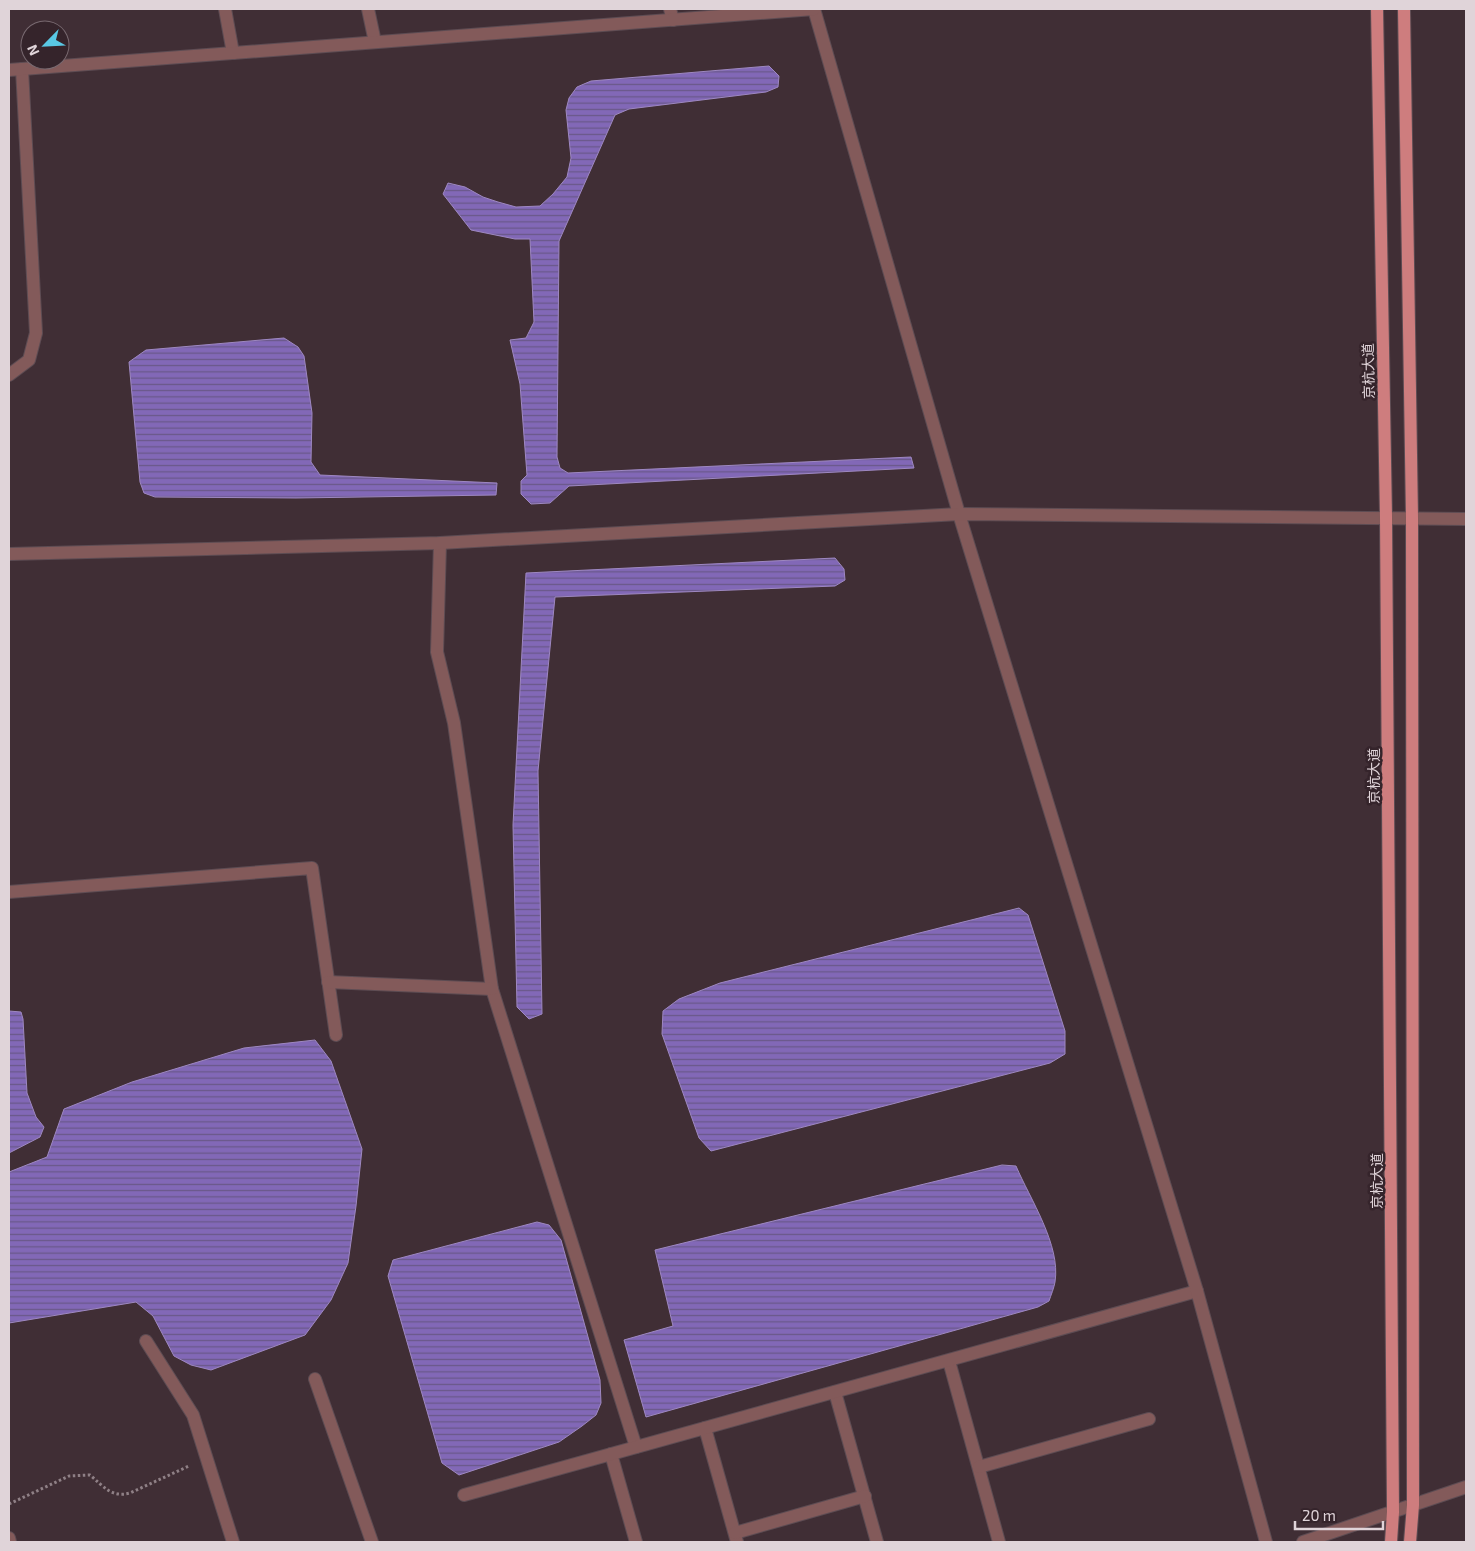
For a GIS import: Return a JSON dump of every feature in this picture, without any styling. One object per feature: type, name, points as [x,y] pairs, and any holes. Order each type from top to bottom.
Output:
[{"type":"main road","name":"京杭大道","points":[[1377,9],[1386,518],[1393,1512],[1391,1542]]},
{"type":"main road","points":[[1404,9],[1412,518],[1413,1505],[1410,1542]]},
{"type":"street","points":[[226,9],[233,53]]},
{"type":"street","points":[[368,9],[375,42]]},
{"type":"street","points":[[70,65],[375,42],[672,14],[814,9],[959,514],[1197,1291],[1266,1542]]},
{"type":"street","points":[[9,375],[29,360],[36,332],[22,70]]},
{"type":"street","points":[[9,554],[440,543],[959,514],[1466,519]]},
{"type":"street","points":[[440,543],[437,652],[454,722],[492,988],[636,1447]]},
{"type":"street","points":[[9,892],[312,868],[336,1036]]},
{"type":"street","points":[[328,982],[492,988]]},
{"type":"street","points":[[464,1495],[1197,1291]]},
{"type":"street","points":[[146,1341],[193,1415],[233,1542]]},
{"type":"street","points":[[949,1361],[999,1542]]},
{"type":"street","points":[[315,1379],[372,1542]]},
{"type":"street","points":[[835,1392],[877,1542]]},
{"type":"street","points":[[979,1467],[1149,1419]]},
{"type":"street","points":[[705,1428],[736,1538],[865,1496]]},
{"type":"street","points":[[612,1454],[636,1542]]},
{"type":"street","points":[[1303,1542],[1466,1488]]},
{"type":"street","points":[[9,1538],[10,1542]]},
{"type":"path","points":[[9,1504],[69,1476],[90,1475],[109,1492],[121,1496],[206,1457]]},
{"type":"shaded area","points":[[769,66],[779,76],[778,87],[766,92],[629,109],[615,115],[559,241],[557,457],[560,468],[568,473],[911,457],[914,468],[569,486],[550,503],[531,504],[521,494],[521,481],[527,475],[520,384],[510,340],[526,338],[534,322],[530,239],[515,239],[471,230],[443,194],[448,183],[465,187],[483,197],[516,207],[540,206],[567,177],[571,158],[566,110],[569,98],[577,87],[591,81]]},
{"type":"shaded area","points":[[284,338],[298,347],[304,356],[312,413],[311,462],[320,475],[497,483],[496,495],[296,498],[155,497],[144,493],[140,482],[129,362],[146,350]]},
{"type":"shaded area","points":[[835,558],[844,569],[845,580],[835,586],[555,597],[538,771],[542,1014],[529,1019],[517,1007],[513,825],[526,573]]},
{"type":"shaded area","points":[[1019,908],[1028,915],[1065,1031],[1065,1054],[1050,1063],[711,1151],[699,1138],[662,1034],[663,1011],[679,999],[720,983]]},
{"type":"shaded area","points":[[9,1011],[21,1012],[27,1093],[36,1117],[44,1127],[40,1137],[9,1153]]},
{"type":"shaded area","points":[[315,1040],[331,1061],[362,1149],[348,1263],[331,1300],[305,1335],[211,1370],[191,1365],[174,1356],[153,1316],[136,1302],[9,1323],[9,1172],[47,1157],[64,1109],[132,1082],[244,1048]]},
{"type":"shaded area","points":[[1002,1165],[1016,1166],[1049,1238],[1056,1268],[1055,1282],[1049,1301],[1038,1307],[646,1417],[624,1340],[673,1326],[655,1250]]},
{"type":"shaded area","points":[[537,1222],[549,1225],[561,1240],[600,1380],[601,1403],[596,1415],[559,1442],[459,1475],[442,1463],[388,1276],[393,1260]]}]
